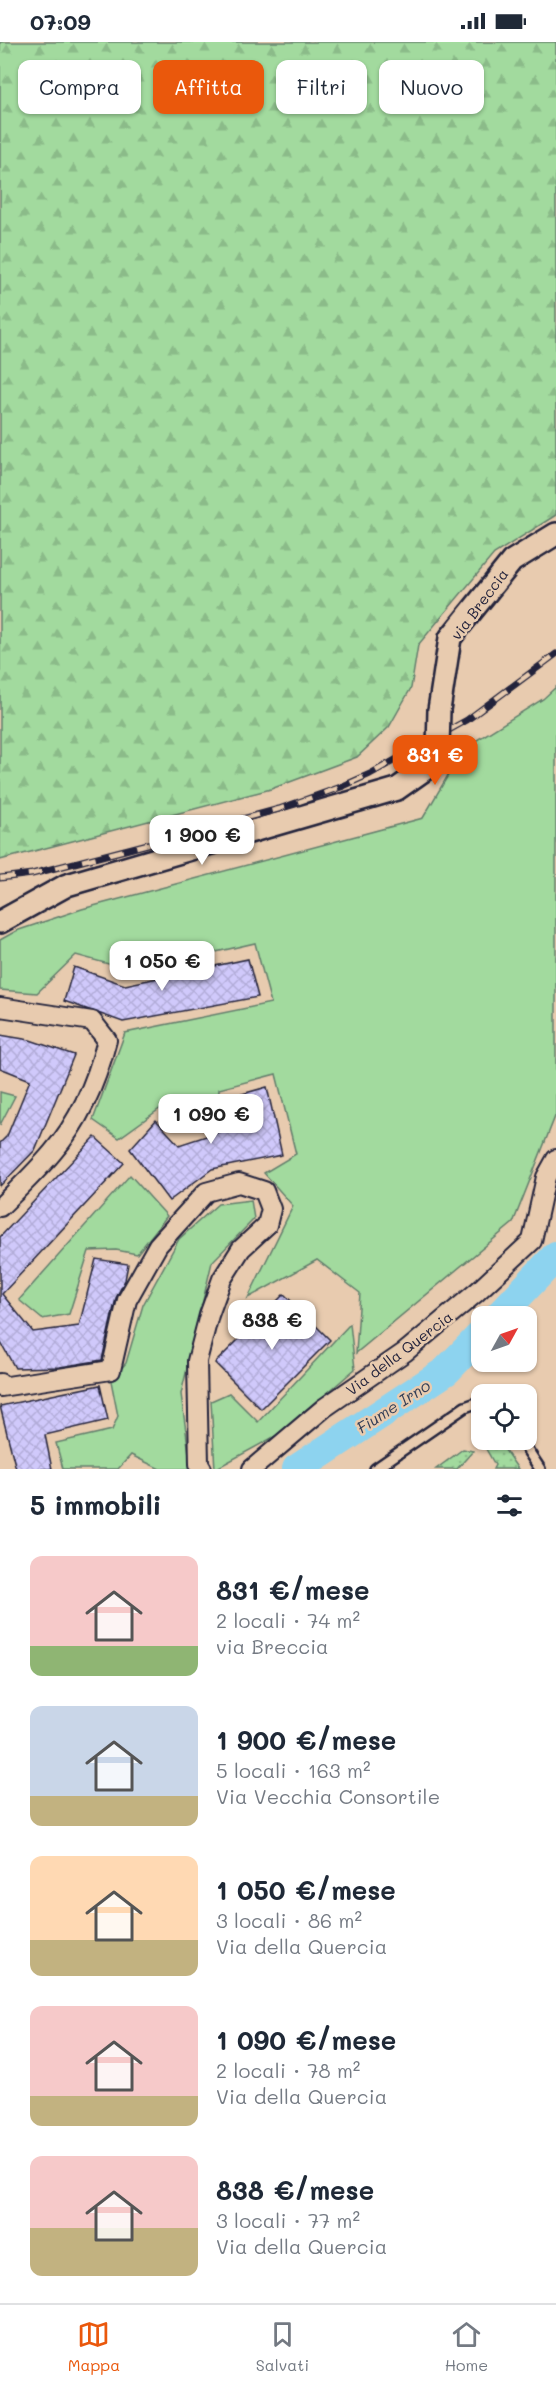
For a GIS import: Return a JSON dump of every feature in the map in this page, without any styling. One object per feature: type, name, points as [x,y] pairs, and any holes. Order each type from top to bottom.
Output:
[{"type":"street","name":"via Breccia","points":[[0,922],[67,885],[397,789],[424,770],[438,747],[439,710],[450,638],[512,561],[556,534]]},
{"type":"street","points":[[0,1007],[92,1021],[107,1040],[101,1063],[79,1113],[53,1152],[0,1208]]},
{"type":"street","name":"Via della Quercia","points":[[252,1469],[324,1408],[405,1352],[477,1292],[532,1241],[546,1177],[556,1159]]},
{"type":"street","points":[[0,1383],[1,1387],[111,1371],[128,1300],[158,1245],[206,1192],[239,1183],[264,1191],[271,1209],[267,1225],[241,1250],[222,1279],[209,1315],[197,1360],[199,1464],[202,1469]]},
{"type":"lane","points":[[375,1469],[471,1405]]},
{"type":"lane","points":[[528,1450],[540,1469]]},
{"type":"green space","points":[[0,42],[556,42],[556,515],[494,554],[418,645],[411,688],[389,727],[357,757],[271,789],[0,860]]},
{"type":"green space","points":[[556,687],[556,1114],[513,1223],[356,1353],[360,1293],[317,1260],[248,1298],[293,1206],[264,1173],[296,1154],[276,1074],[219,1089],[218,1115],[185,1129],[161,1108],[119,1138],[93,1120],[125,1033],[271,1003],[255,943],[134,971],[76,955],[37,993],[0,990],[0,940],[16,931],[82,909],[423,818],[464,748],[543,699]]},
{"type":"green space","points":[[0,1092],[15,1096],[0,1125]]},
{"type":"green space","points":[[130,1175],[167,1216],[137,1254],[116,1250],[89,1251],[69,1314],[42,1319],[19,1300]]},
{"type":"green space","points":[[251,1200],[254,1219],[212,1262],[181,1394],[191,1469],[160,1469],[131,1455],[118,1469],[63,1469],[56,1443],[112,1430],[118,1416],[111,1381],[126,1363],[143,1305],[179,1239],[218,1204]]},
{"type":"green space","points":[[350,1324],[355,1369],[281,1433],[215,1469],[211,1401],[229,1393],[258,1422]]},
{"type":"green space","points":[[463,1449],[473,1451],[457,1469],[436,1469]]},
{"type":"green space","points":[[487,1450],[505,1450],[518,1469],[493,1469],[495,1465]]},
{"type":"building","points":[[248,959],[258,997],[123,1022],[64,1001],[74,967],[125,985]]},
{"type":"building","points":[[0,1035],[30,1040],[74,1055],[35,1150],[0,1186],[0,1143],[7,1136],[30,1080],[0,1068]]},
{"type":"building","points":[[267,1087],[282,1155],[212,1169],[169,1201],[130,1149],[156,1120],[179,1145],[234,1127],[228,1098]]},
{"type":"building","points":[[95,1137],[124,1163],[2,1294],[33,1332],[79,1326],[96,1259],[128,1264],[125,1280],[116,1298],[102,1360],[60,1367],[15,1368],[0,1341],[0,1237]]},
{"type":"building","points":[[284,1294],[330,1340],[261,1409],[215,1363]]},
{"type":"building","points":[[100,1385],[108,1420],[45,1435],[52,1469],[16,1469],[0,1406]]},
{"type":"waterway","name":"Fiume Irno","points":[[508,1306],[556,1256]]},
{"type":"waterway","name":"Fiume Irno","points":[[297,1469],[446,1371],[471,1345]]},
{"type":"railway","points":[[0,878],[32,874],[202,830],[279,809],[341,787],[370,774],[467,720],[556,654]]}]
